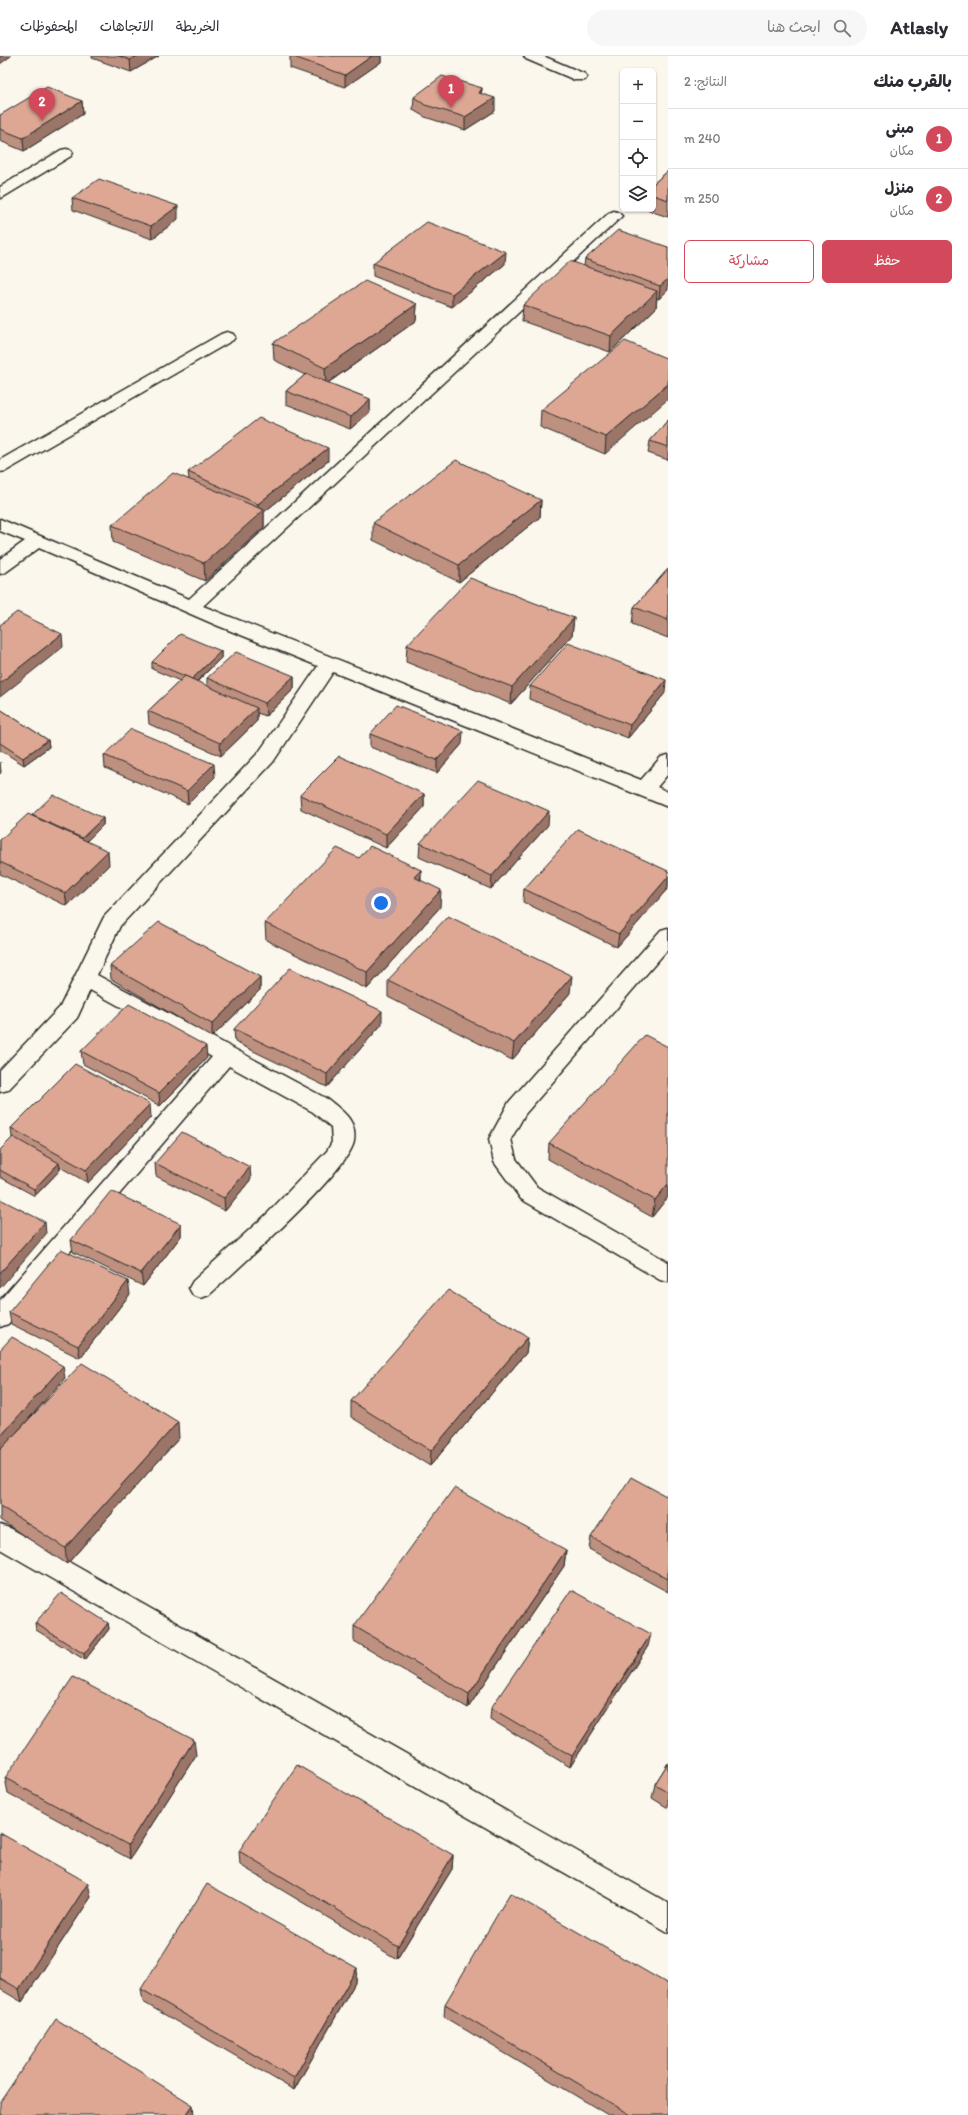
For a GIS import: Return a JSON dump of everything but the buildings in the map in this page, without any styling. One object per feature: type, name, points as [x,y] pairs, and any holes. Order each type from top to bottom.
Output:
[{"type":"street","points":[[531,56],[580,77]]},
{"type":"street","points":[[0,193],[66,153]]},
{"type":"street","points":[[191,607],[614,216]]},
{"type":"street","points":[[0,467],[227,337]]},
{"type":"street","points":[[0,524],[191,607],[668,800]]},
{"type":"street","points":[[0,568],[37,541]]},
{"type":"street","points":[[0,1084],[69,1012],[84,977],[111,922],[266,757],[330,664]]},
{"type":"street","points":[[644,789],[668,762]]},
{"type":"street","points":[[668,935],[517,1108],[500,1139],[504,1162],[529,1193],[668,1273]]},
{"type":"street","points":[[84,977],[321,1106],[342,1124],[343,1142],[335,1158],[287,1208],[201,1288]]},
{"type":"street","points":[[0,1317],[227,1054]]},
{"type":"street","points":[[0,1536],[668,1918]]},
{"type":"place","name":"مبنى","points":[[451,108]]},
{"type":"place","name":"منزل","points":[[42,121]]}]
